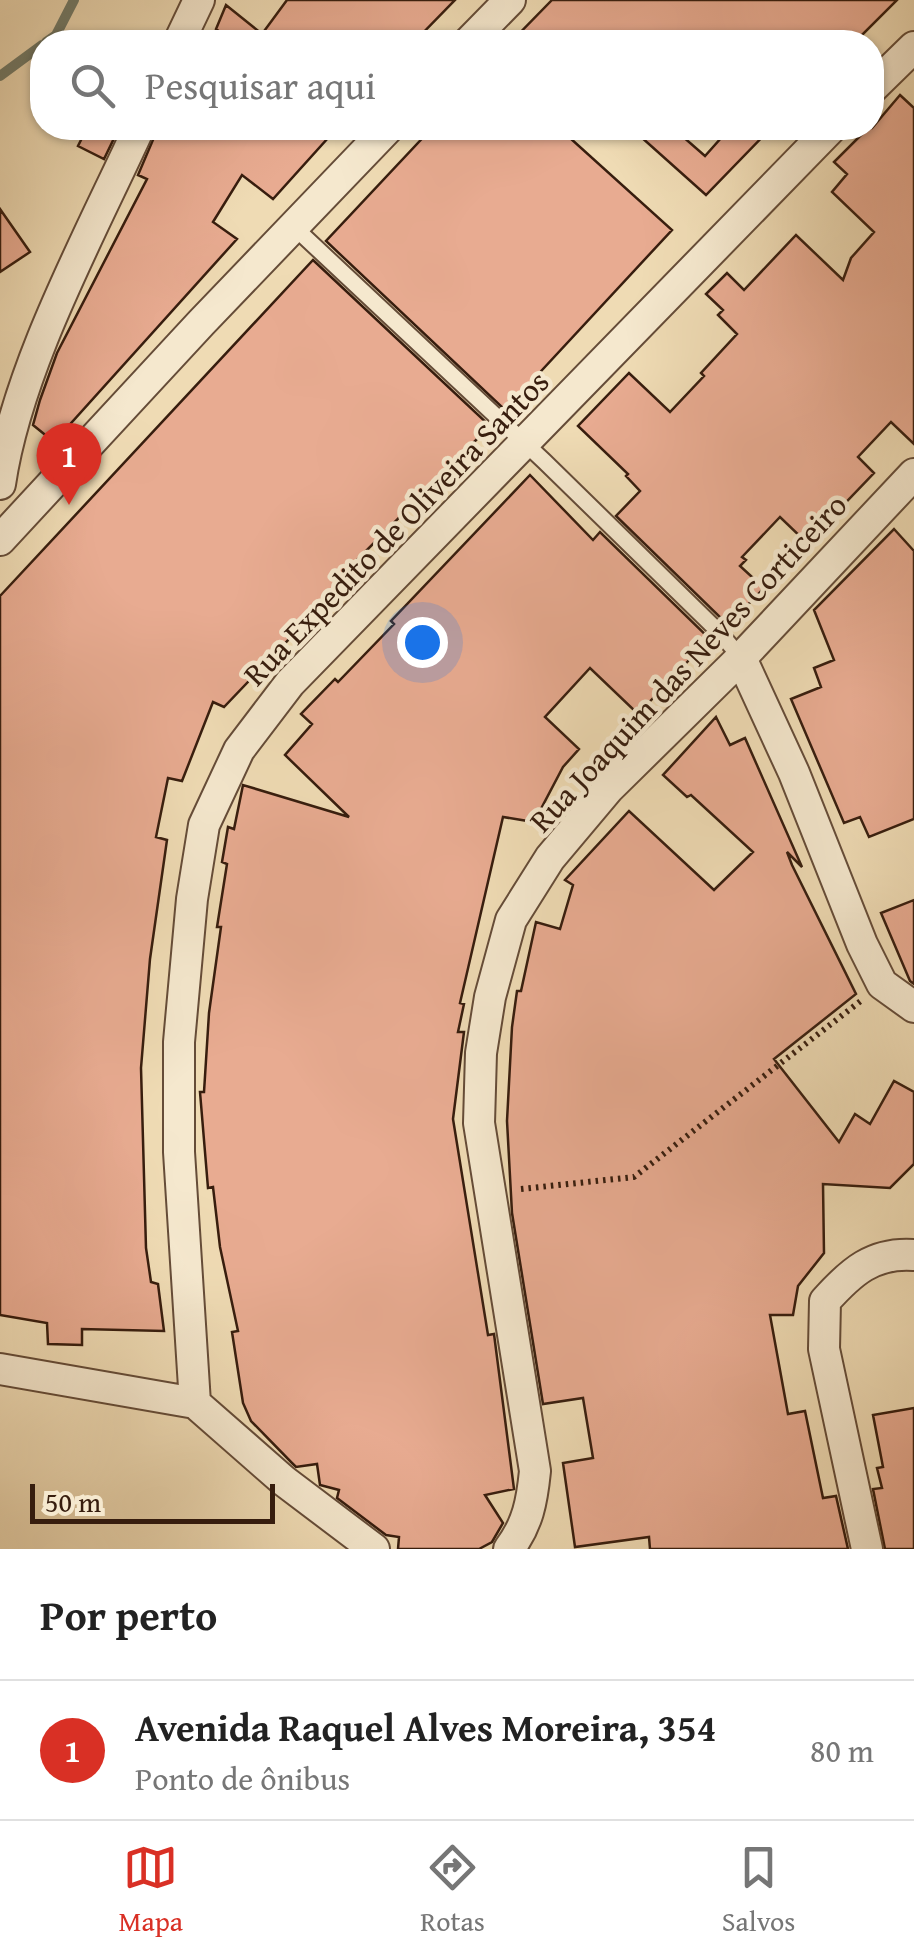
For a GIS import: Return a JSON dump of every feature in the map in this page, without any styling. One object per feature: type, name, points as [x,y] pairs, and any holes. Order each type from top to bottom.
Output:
[{"type":"street","points":[[185,30],[199,0]]},
{"type":"street","points":[[481,30],[510,0]]},
{"type":"street","points":[[884,76],[914,47]]},
{"type":"street","points":[[0,484],[18,410],[53,317],[134,140]]},
{"type":"street","points":[[0,540],[376,140]]},
{"type":"street","name":"Rua Expedito de Oliveira Santos","points":[[196,1403],[178,1152],[179,1042],[192,899],[204,824],[239,750],[290,683],[819,140]]},
{"type":"street","name":"Rua Joaquim das Neves Corticeiro","points":[[509,1549],[524,1530],[535,1471],[479,1123],[481,1053],[490,996],[511,920],[550,858],[608,788],[741,658],[914,474]]},
{"type":"street","points":[[741,658],[794,773],[862,944],[882,984],[914,1007]]},
{"type":"street","points":[[867,1549],[824,1349],[824,1301],[848,1275],[876,1260],[890,1253],[914,1255]]},
{"type":"street","points":[[0,1369],[196,1403],[284,1481],[374,1549]]},
{"type":"lane","points":[[294,226],[525,444],[741,658]]},
{"type":"path","points":[[490,1194],[634,1176],[882,984]]},
{"type":"building","points":[[287,0],[455,0],[426,30],[265,30]]},
{"type":"building","points":[[552,0],[897,0],[867,30],[523,30]]},
{"type":"building","points":[[226,5],[257,30],[216,29]]},
{"type":"building","points":[[900,95],[914,108],[914,444],[891,422],[858,457],[874,473],[807,543],[780,517],[742,557],[746,560],[740,566],[764,588],[728,625],[616,516],[640,491],[628,474],[578,426],[629,373],[670,412],[737,334],[718,315],[723,310],[706,294],[727,273],[744,290],[796,235],[843,280],[851,258],[874,232],[832,192],[847,174],[834,162],[856,140],[884,140],[884,114]]},
{"type":"building","points":[[81,140],[113,140],[104,159],[78,146]]},
{"type":"building","points":[[153,140],[326,140],[273,199],[242,175],[213,222],[237,239],[54,442],[33,425],[40,400],[57,353],[147,179],[138,175]]},
{"type":"building","points":[[421,140],[572,140],[672,230],[505,410],[326,241]]},
{"type":"building","points":[[644,140],[687,140],[705,156],[719,140],[759,140],[706,195]]},
{"type":"building","points":[[0,209],[30,252],[0,272]]},
{"type":"building","points":[[313,260],[490,426],[354,563],[358,567],[224,707],[213,702],[182,781],[168,778],[156,837],[167,840],[150,959],[141,1068],[146,1248],[151,1282],[158,1284],[164,1331],[82,1329],[82,1345],[48,1344],[47,1323],[0,1315],[0,596]]},
{"type":"building","points":[[530,475],[593,540],[600,532],[712,641],[638,714],[590,668],[545,717],[579,749],[563,767],[534,822],[503,817],[460,1003],[464,1004],[458,1032],[464,1032],[453,1119],[488,1335],[494,1334],[514,1489],[485,1495],[503,1523],[492,1542],[479,1549],[398,1549],[399,1537],[386,1535],[337,1498],[339,1490],[320,1485],[317,1464],[296,1467],[251,1421],[243,1403],[232,1332],[238,1331],[220,1247],[213,1187],[208,1188],[200,1092],[204,1092],[209,1013],[221,927],[217,927],[227,864],[222,862],[228,827],[234,829],[243,785],[349,817],[285,755],[312,724],[301,714],[394,624],[391,621]]},
{"type":"building","points":[[894,529],[914,551],[914,819],[869,837],[860,817],[844,823],[791,699],[821,687],[814,668],[834,660],[814,610]]},
{"type":"building","points":[[716,717],[730,745],[745,738],[802,867],[787,852],[792,865],[856,994],[774,1059],[839,1142],[855,1114],[870,1124],[894,1081],[914,1092],[914,1164],[890,1188],[823,1184],[824,1253],[798,1286],[793,1315],[770,1315],[788,1414],[805,1411],[823,1498],[836,1496],[848,1549],[650,1549],[649,1537],[575,1547],[563,1463],[593,1458],[583,1398],[543,1404],[512,1213],[507,1121],[512,1027],[517,991],[521,991],[536,922],[560,929],[573,885],[565,880],[629,811],[714,890],[753,852],[691,795],[687,797],[663,775]]},
{"type":"building","points":[[914,900],[914,984],[881,913]]},
{"type":"building","points":[[914,1408],[914,1549],[885,1549],[873,1489],[882,1488],[877,1468],[883,1467],[873,1415]]},
{"type":"waterway","points":[[59,30],[74,0]]},
{"type":"waterway","points":[[0,76],[30,54]]},
{"type":"place","name":"Avenida Raquel Alves Moreira, 354","points":[[69,505]]}]
